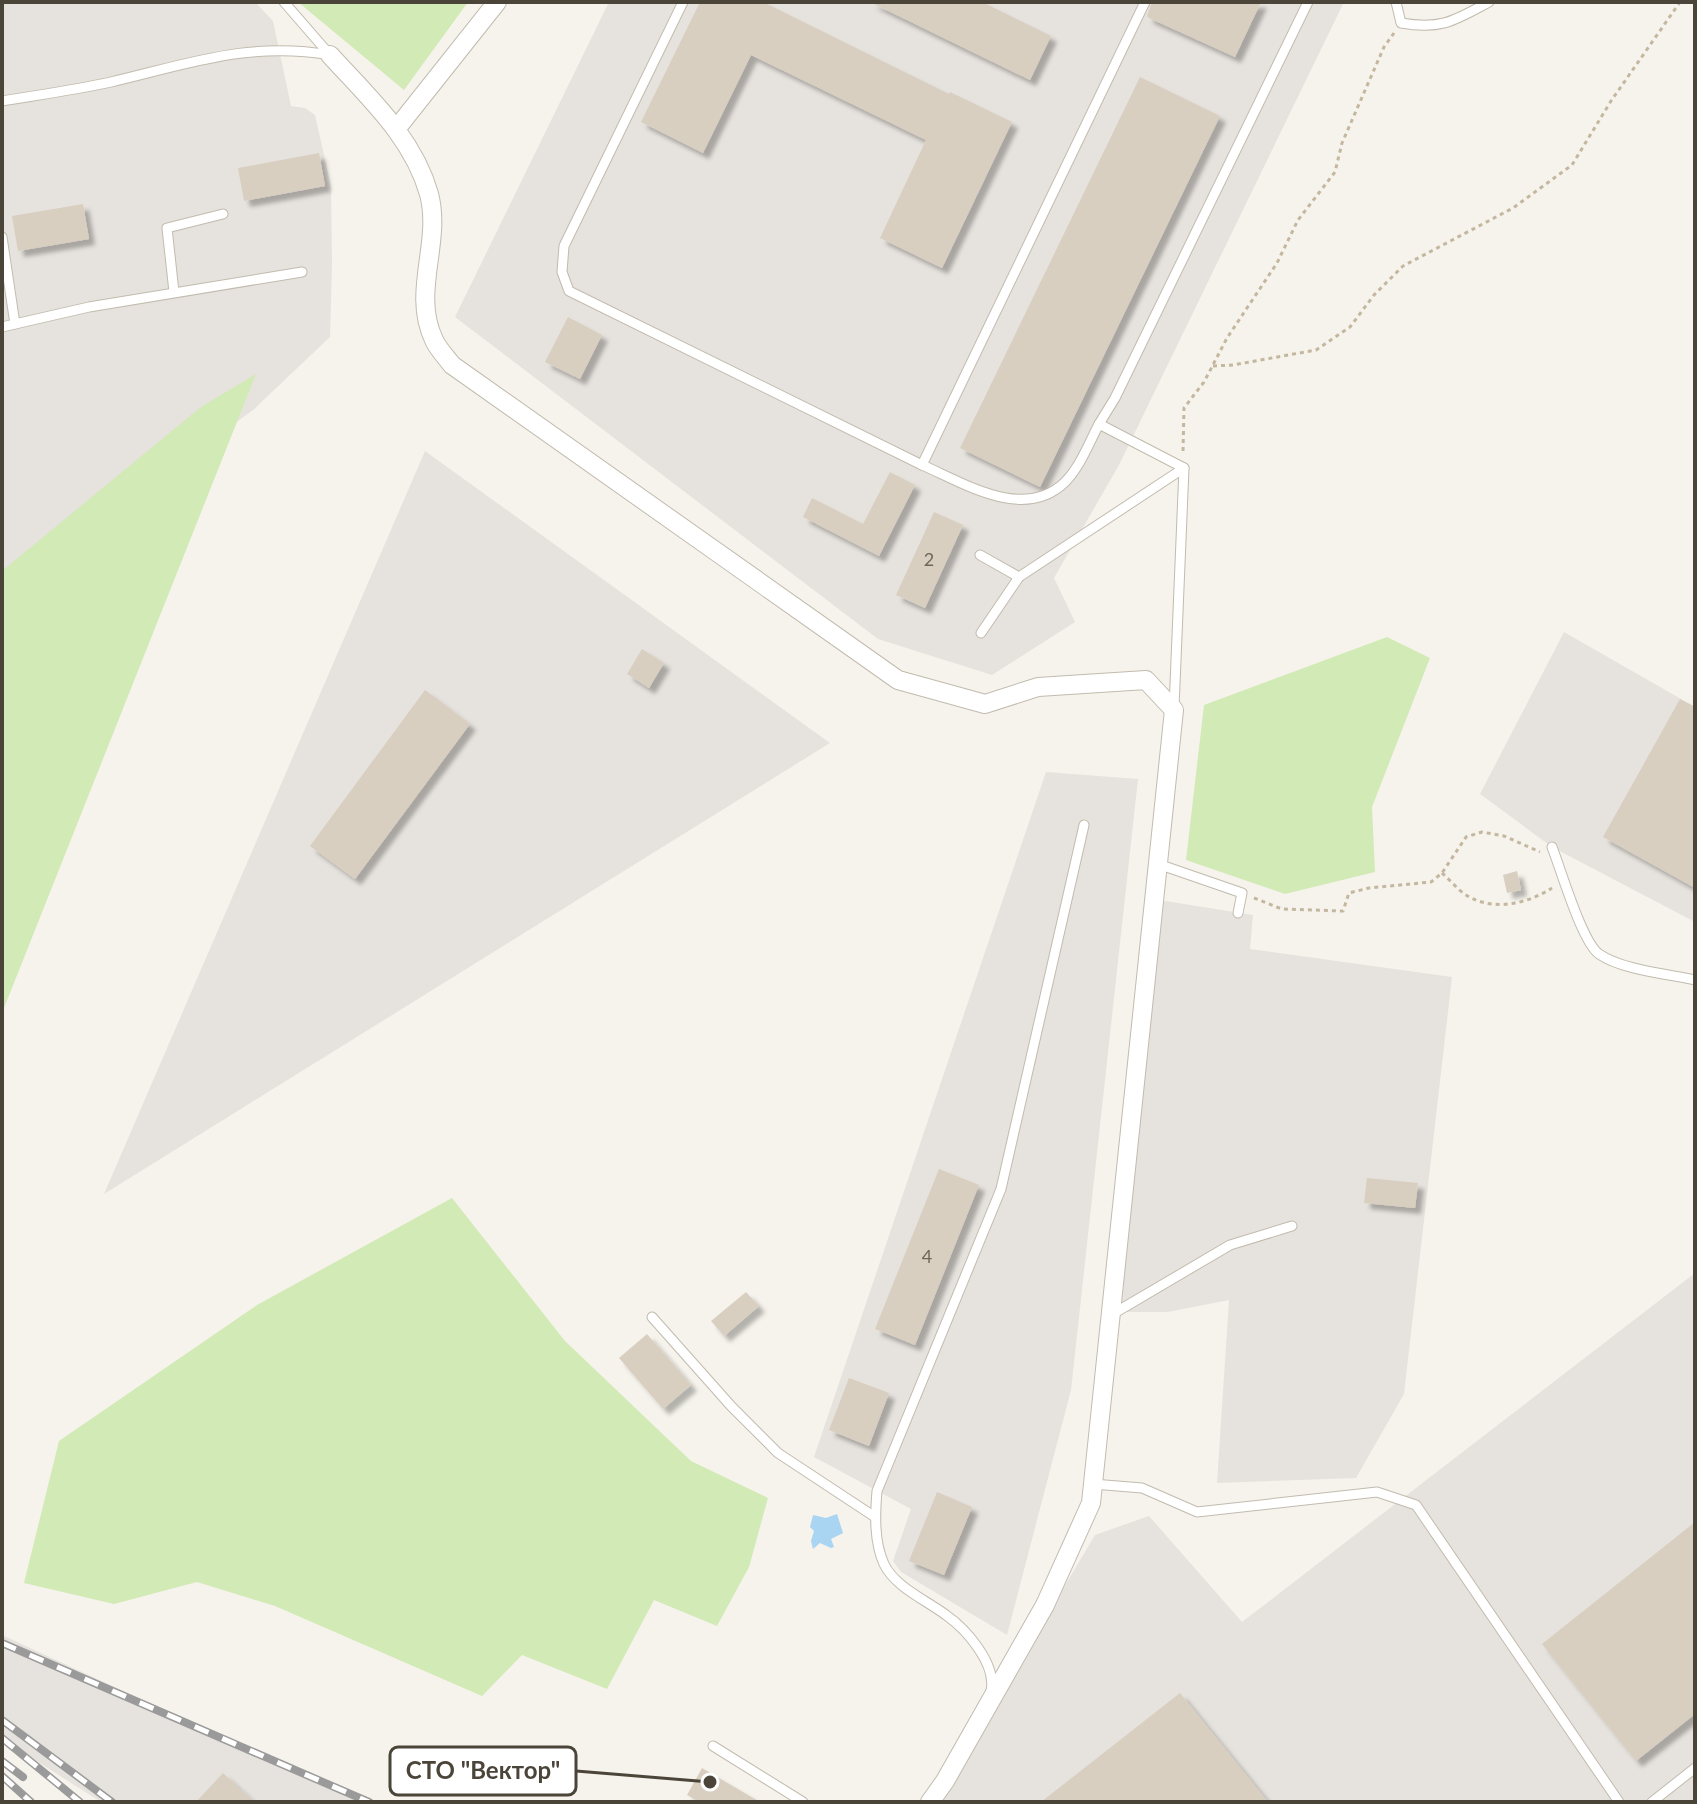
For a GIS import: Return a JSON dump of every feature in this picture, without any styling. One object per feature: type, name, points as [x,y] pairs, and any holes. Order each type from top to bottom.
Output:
[{"type":"street","points":[[397,128],[497,2]]},
{"type":"street","points":[[330,55],[397,128],[420,169],[430,196],[432,225],[423,301],[435,341],[452,365],[898,680],[985,704],[1038,687],[1146,680],[1174,710],[1091,1503],[1045,1605],[930,1802]]},
{"type":"lane","points":[[284,2],[330,55]]},
{"type":"lane","points":[[683,2],[564,246],[562,272],[569,291],[922,465],[1003,499],[1045,497],[1065,482],[1083,456],[1115,398],[1308,2]]},
{"type":"lane","points":[[922,465],[1145,2]]},
{"type":"lane","points":[[1396,2],[1401,23],[1426,27],[1453,21],[1489,2]]},
{"type":"lane","points":[[2,101],[109,82],[196,60],[256,50],[295,49],[330,55]]},
{"type":"lane","points":[[174,292],[167,228],[223,214]]},
{"type":"lane","points":[[2,237],[15,324]]},
{"type":"lane","points":[[2,327],[89,307],[302,272]]},
{"type":"lane","points":[[1099,424],[1184,468]]},
{"type":"lane","points":[[1174,710],[1184,468]]},
{"type":"lane","points":[[981,633],[1019,577],[1184,468]]},
{"type":"lane","points":[[980,555],[1019,577]]},
{"type":"lane","points":[[986,1709],[993,1683],[988,1664],[949,1617],[905,1587],[885,1566],[875,1517],[877,1491],[1001,1189],[1084,825]]},
{"type":"lane","points":[[1552,847],[1586,937],[1598,954],[1625,965],[1695,980]]},
{"type":"lane","points":[[1158,864],[1242,893],[1238,913]]},
{"type":"lane","points":[[1111,1315],[1230,1245],[1292,1226]]},
{"type":"lane","points":[[652,1317],[731,1406],[778,1453],[875,1517]]},
{"type":"lane","points":[[1093,1484],[1142,1488],[1197,1512],[1377,1492],[1416,1505],[1619,1802]]},
{"type":"lane","points":[[713,1746],[803,1802]]},
{"type":"lane","points":[[1652,1802],[1695,1768]]},
{"type":"path","points":[[1213,366],[1316,350],[1350,327],[1374,295],[1403,266],[1513,208],[1572,165],[1611,101],[1680,2]]},
{"type":"path","points":[[1184,468],[1184,408],[1277,263],[1298,220],[1335,172],[1342,143],[1378,60],[1401,23]]},
{"type":"path","points":[[1242,893],[1282,909],[1343,911],[1349,893],[1431,882],[1442,873],[1466,837],[1482,832],[1504,836],[1558,860]]},
{"type":"path","points":[[1442,873],[1467,895],[1497,907],[1538,897],[1565,880]]},
{"type":"shaded area","points":[[2,2],[255,2],[273,21],[291,106],[305,108],[315,115],[331,186],[332,264],[330,337],[253,410],[2,593]]},
{"type":"shaded area","points":[[609,2],[1344,2],[1119,465],[1054,578],[1075,622],[992,675],[878,639],[455,317]]},
{"type":"shaded area","points":[[425,451],[830,743],[104,1194]]},
{"type":"shaded area","points":[[1564,632],[1695,707],[1695,922],[1552,847],[1480,794]]},
{"type":"shaded area","points":[[1046,772],[1138,779],[1071,1390],[1007,1635],[901,1572],[893,1561],[911,1509],[814,1457]]},
{"type":"shaded area","points":[[1159,900],[1253,915],[1250,949],[1452,977],[1404,1394],[1356,1478],[1217,1483],[1229,1300],[1168,1312],[1121,1312]]},
{"type":"shaded area","points":[[1695,1273],[1695,1802],[936,1802],[1095,1535],[1149,1516],[1242,1622]]},
{"type":"shaded area","points":[[2,1635],[363,1802],[101,1802],[2,1739]]},
{"type":"green space","points":[[298,2],[468,2],[404,90]]},
{"type":"green space","points":[[256,374],[2,1013],[2,571],[201,407]]},
{"type":"green space","points":[[1387,637],[1430,658],[1372,807],[1375,872],[1285,894],[1186,860],[1204,705]]},
{"type":"green space","points":[[452,1198],[565,1341],[691,1461],[768,1498],[749,1567],[717,1626],[654,1600],[607,1689],[522,1655],[482,1696],[275,1606],[197,1582],[114,1604],[24,1583],[59,1441],[257,1305]]},
{"type":"water","points":[[837,1514],[843,1533],[831,1539],[834,1547],[820,1543],[813,1549],[811,1541],[814,1531],[810,1527],[813,1515],[826,1518]]},
{"type":"building","points":[[700,2],[763,2],[1012,122],[942,268],[880,238],[926,140],[751,55],[703,153],[641,122]]},
{"type":"building","points":[[870,2],[982,2],[1051,36],[1030,80]]},
{"type":"building","points":[[1152,2],[1261,2],[1235,57],[1149,18]]},
{"type":"building","points":[[1140,77],[1220,116],[1040,487],[960,448]]},
{"type":"building","points":[[319,153],[325,186],[244,201],[238,168]]},
{"type":"building","points":[[83,204],[89,239],[18,251],[12,216]]},
{"type":"building","points":[[568,317],[602,335],[580,379],[545,362]]},
{"type":"building","points":[[890,472],[915,485],[879,556],[803,517],[812,498],[863,524]]},
{"type":"building","points":[[934,512],[963,525],[925,608],[896,595]]},
{"type":"building","points":[[642,649],[664,663],[649,688],[627,674]]},
{"type":"building","points":[[425,690],[470,724],[355,879],[310,846]]},
{"type":"building","points":[[1680,699],[1695,707],[1695,888],[1603,837]]},
{"type":"building","points":[[1517,871],[1521,890],[1507,893],[1503,875]]},
{"type":"building","points":[[939,1169],[979,1185],[915,1345],[875,1329]]},
{"type":"building","points":[[1367,1178],[1418,1183],[1415,1208],[1364,1203]]},
{"type":"building","points":[[746,1292],[759,1306],[724,1336],[711,1321]]},
{"type":"building","points":[[647,1334],[691,1385],[663,1409],[619,1358]]},
{"type":"building","points":[[849,1378],[889,1393],[869,1446],[829,1430]]},
{"type":"building","points":[[937,1492],[972,1507],[944,1575],[909,1561]]},
{"type":"building","points":[[1695,1522],[1695,1714],[1636,1761],[1542,1644]]},
{"type":"building","points":[[1180,1693],[1268,1802],[1041,1802]]},
{"type":"building","points":[[702,1768],[760,1802],[699,1802],[687,1795]]},
{"type":"building","points":[[223,1773],[254,1802],[196,1802]]},
{"type":"railway","points":[[2,1643],[369,1802]]},
{"type":"railway","points":[[2,1720],[112,1802]]},
{"type":"railway","points":[[2,1738],[80,1802]]},
{"type":"railway","points":[[2,1761],[23,1777]]},
{"type":"railway","points":[[2,1776],[31,1802]]},
{"type":"place","name":"СТО \"Вектор\"","points":[[710,1782]]}]
